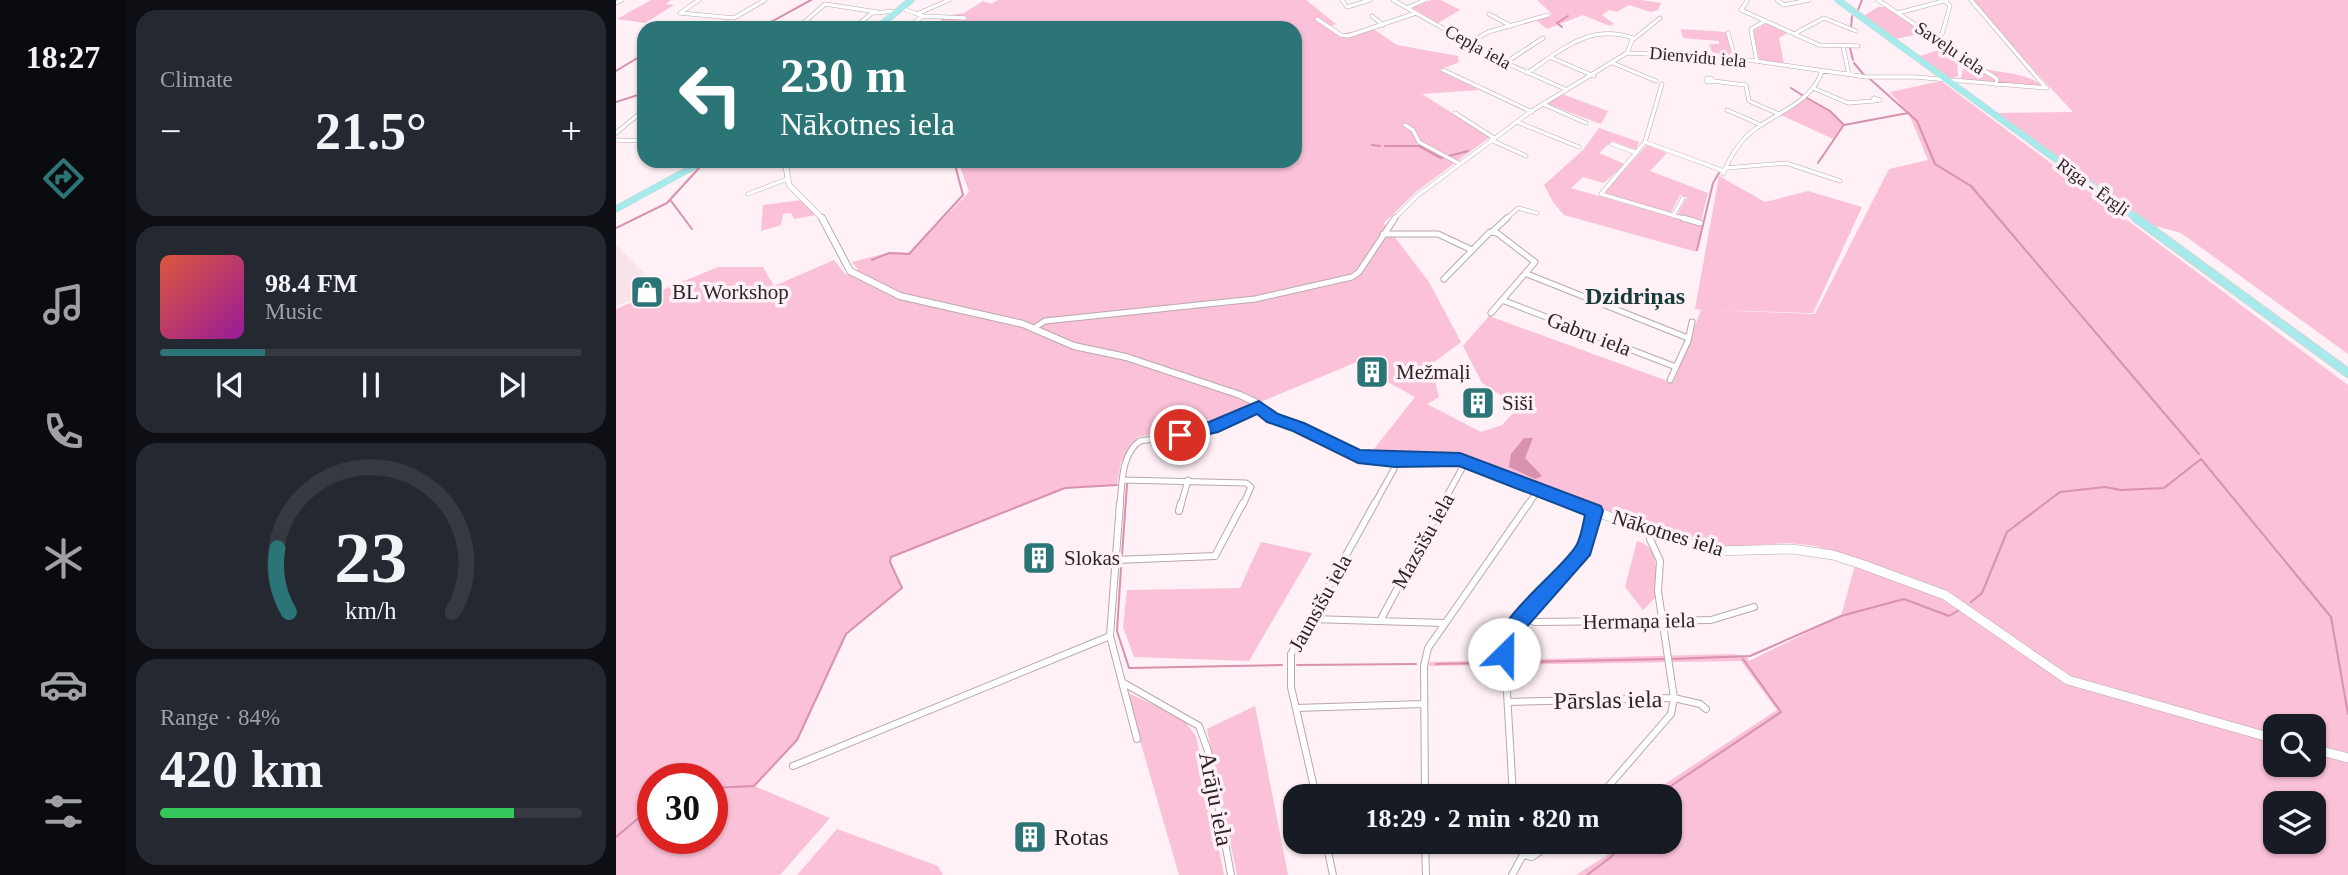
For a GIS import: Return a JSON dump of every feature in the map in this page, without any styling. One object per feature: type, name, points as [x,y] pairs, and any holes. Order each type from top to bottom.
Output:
[{"type":"main road","points":[[886,21],[911,0]]},
{"type":"main road","name":"Rīga - Ērgļi","points":[[1838,0],[2348,373]]},
{"type":"main road","points":[[616,209],[691,168]]},
{"type":"street","points":[[616,3],[622,0]]},
{"type":"street","points":[[699,0],[680,13],[734,18],[765,0]]},
{"type":"street","points":[[914,21],[949,0]]},
{"type":"street","points":[[1342,0],[1347,7],[1370,0]]},
{"type":"street","name":"Cepļa iela","points":[[1392,0],[1505,63],[1565,89]]},
{"type":"street","points":[[1407,8],[1425,0]]},
{"type":"street","points":[[1777,0],[1784,5],[1809,0]]},
{"type":"street","name":"Saveļu iela","points":[[1878,0],[1997,79],[1996,85]]},
{"type":"street","points":[[1933,38],[1942,34],[1950,6],[1945,0]]},
{"type":"street","name":"Saveļu iela","points":[[1898,13],[1945,0]]},
{"type":"street","points":[[1947,79],[2047,88],[1971,0]]},
{"type":"street","points":[[1747,1],[1741,10],[1819,45],[1858,46]]},
{"type":"street","points":[[805,21],[825,4],[877,12],[899,10],[938,18],[965,18]]},
{"type":"street","points":[[864,21],[877,12]]},
{"type":"street","points":[[1317,19],[1341,35],[1348,36],[1416,13]]},
{"type":"street","points":[[1489,14],[1511,26]]},
{"type":"street","points":[[1470,43],[1488,32],[1548,15]]},
{"type":"street","points":[[1372,16],[1383,25]]},
{"type":"street","points":[[1627,53],[1625,51],[1634,39],[1660,18]]},
{"type":"street","points":[[1794,34],[1824,18],[1856,31]]},
{"type":"street","points":[[1757,62],[1751,29],[1765,20]]},
{"type":"street","points":[[1527,72],[1592,31],[1611,30],[1634,39]]},
{"type":"street","points":[[1728,33],[1735,58]]},
{"type":"street","points":[[1505,63],[1543,38]]},
{"type":"street","points":[[1843,46],[1849,75]]},
{"type":"street","name":"Dienvidu iela","points":[[1411,201],[1543,104],[1565,89],[1574,88],[1594,76],[1627,53],[1735,58],[1849,75],[1947,79]]},
{"type":"street","points":[[1552,58],[1594,76]]},
{"type":"street","points":[[1613,63],[1656,81]]},
{"type":"street","points":[[1443,70],[1532,112]]},
{"type":"street","points":[[1724,171],[1746,136],[1813,88],[1821,80],[1822,71]]},
{"type":"street","points":[[1713,81],[1746,85],[1749,101],[1779,114]]},
{"type":"street","points":[[1662,84],[1645,142],[1602,191],[1603,196],[1700,223]]},
{"type":"street","points":[[1813,88],[1848,103],[1873,101]]},
{"type":"street","points":[[1543,104],[1586,123]]},
{"type":"street","points":[[1727,110],[1761,125]]},
{"type":"street","points":[[1455,113],[1492,139],[1526,156]]},
{"type":"street","points":[[616,133],[637,116]]},
{"type":"street","points":[[1517,122],[1579,147]]},
{"type":"street","points":[[1405,125],[1413,130],[1419,142],[1460,164]]},
{"type":"street","points":[[616,140],[637,141]]},
{"type":"street","points":[[1645,142],[1724,171],[1786,163],[1840,181]]},
{"type":"street","points":[[1612,144],[1637,153]]},
{"type":"street","points":[[748,194],[787,180],[786,168]]},
{"type":"street","name":"Nākotnes iela","points":[[787,180],[826,222],[846,266],[857,276],[900,296],[1034,328],[1074,346],[1126,357],[1240,395],[1272,418],[1299,427],[1340,450],[1358,456],[1395,460],[1466,461],[1652,533],[1716,551],[1792,549],[1833,555],[1930,589],[1964,607],[2036,662],[2068,680],[2263,736]]},
{"type":"street","points":[[1673,216],[1683,198]]},
{"type":"street","points":[[1034,328],[1045,321],[1255,299],[1343,279],[1359,272],[1383,234],[1411,201]]},
{"type":"street","points":[[1444,279],[1518,208],[1537,213]]},
{"type":"street","points":[[1491,313],[1535,262],[1493,231]]},
{"type":"street","points":[[1383,234],[1438,234],[1472,250]]},
{"type":"street","points":[[1527,274],[1688,338]]},
{"type":"street","name":"Gabru iela","points":[[1502,300],[1676,367]]},
{"type":"street","points":[[1670,380],[1692,322]]},
{"type":"street","points":[[1137,738],[1110,636],[1123,480],[1130,453],[1140,441],[1200,432],[1259,407]]},
{"type":"street","name":"Jaunsišu iela","points":[[1313,784],[1289,663],[1394,470],[1395,460]]},
{"type":"street","name":"Mazsišu iela","points":[[1380,621],[1466,461]]},
{"type":"street","points":[[1115,560],[1215,556],[1222,548],[1251,487],[1246,483],[1123,480]]},
{"type":"street","points":[[1179,511],[1188,481]]},
{"type":"street","points":[[1425,784],[1425,657],[1444,624],[1538,490]]},
{"type":"street","points":[[1512,784],[1504,641],[1584,550],[1595,511]]},
{"type":"street","points":[[1610,784],[1671,713],[1674,698],[1661,621],[1658,591],[1660,561],[1650,539],[1652,533]]},
{"type":"street","name":"Hermaņa iela","points":[[1523,617],[1535,622],[1711,620],[1754,607]]},
{"type":"street","points":[[1311,619],[1444,624]]},
{"type":"street","points":[[793,766],[1110,636]]},
{"type":"street","name":"Arāju iela","points":[[1122,682],[1132,690],[1186,716],[1199,726],[1208,751],[1231,875]]},
{"type":"street","name":"Pārslas iela","points":[[1508,702],[1674,698],[1700,704],[1706,709]]},
{"type":"street","points":[[1296,708],[1423,704]]},
{"type":"street","points":[[2326,752],[2348,758]]},
{"type":"street","points":[[1329,854],[1333,875]]},
{"type":"street","points":[[1425,854],[1426,875]]},
{"type":"street","points":[[1512,875],[1523,855],[1532,857],[1536,854]]},
{"type":"shaded area","points":[[651,0],[671,0],[666,4],[674,5],[648,21],[617,19]]},
{"type":"shaded area","points":[[998,0],[1306,0],[1336,24],[1332,26],[1341,34],[1372,28],[1397,45],[1458,56],[1459,62],[1439,70],[1479,90],[1422,94],[1490,137],[1417,191],[1384,223],[1429,282],[1461,342],[1414,377],[1434,378],[1439,397],[1427,404],[1481,432],[1502,425],[1519,407],[1482,383],[1463,346],[1489,316],[1673,383],[1701,310],[1695,309],[1719,176],[1765,202],[1808,191],[1862,207],[1813,313],[1709,310],[1815,314],[1889,169],[1928,160],[1909,114],[1890,92],[1941,81],[2348,385],[2348,875],[1576,875],[1609,854],[1682,854],[1682,784],[1665,784],[1777,710],[1741,661],[1429,666],[1429,662],[1732,654],[1747,657],[1749,661],[1841,616],[1857,558],[1815,546],[1789,543],[1728,547],[1639,524],[1467,455],[1370,454],[1415,397],[1386,381],[1364,359],[1205,425],[1138,437],[1121,462],[1117,485],[1065,488],[891,557],[890,563],[902,588],[846,634],[797,740],[754,786],[830,818],[780,875],[616,875],[616,309],[718,267],[763,267],[774,286],[834,260],[846,275],[858,270],[852,262],[891,252],[910,253],[969,192],[960,168],[1302,168],[1302,21],[941,21],[939,17],[964,13],[983,1],[991,4]]},
{"type":"shaded area","points":[[1431,0],[1441,0],[1460,10],[1438,23],[1412,8]]},
{"type":"shaded area","points":[[1537,0],[1641,0],[1661,3],[1658,10],[1651,12],[1629,5],[1617,12],[1609,10],[1602,15],[1614,24],[1610,26],[1583,15],[1547,29],[1536,20],[1552,14]]},
{"type":"shaded area","points":[[1969,0],[2348,0],[2348,354],[2181,233],[2152,225],[1998,113],[2073,112]]},
{"type":"shaded area","points":[[1878,7],[1887,7],[1924,33],[1895,39],[1864,16]]},
{"type":"shaded area","points":[[1767,23],[1787,33],[1779,38],[1784,64],[1760,61],[1753,31]]},
{"type":"shaded area","points":[[1681,29],[1727,32],[1733,57],[1714,56],[1709,44],[1719,44],[1719,41],[1683,38]]},
{"type":"shaded area","points":[[1945,48],[1957,56],[1958,76],[1950,79],[1920,56]]},
{"type":"shaded area","points":[[1964,61],[1985,69],[2027,77],[2043,87],[1961,79]]},
{"type":"shaded area","points":[[1562,94],[1608,111],[1601,124],[1547,104]]},
{"type":"shaded area","points":[[1805,98],[1829,111],[1843,125],[1833,139],[1781,115]]},
{"type":"shaded area","points":[[1599,128],[1639,142],[1636,150],[1612,141],[1599,153],[1625,164],[1604,183],[1583,177],[1571,188],[1702,226],[1697,252],[1564,215],[1553,202],[1544,185],[1583,150]]},
{"type":"shaded area","points":[[1647,145],[1667,153],[1650,171],[1708,193],[1701,221],[1677,215],[1687,197],[1680,195],[1671,213],[1608,196],[1605,191]]},
{"type":"shaded area","points":[[802,200],[816,215],[794,219],[791,213],[783,214],[781,225],[761,231],[763,205]]},
{"type":"shaded area","points":[[616,245],[660,289],[616,306]]},
{"type":"shaded area","points":[[1524,438],[1533,438],[1525,458],[1542,476],[1535,479],[1509,467],[1511,454]]},
{"type":"shaded area","points":[[1637,541],[1650,550],[1656,564],[1655,598],[1643,610],[1625,587]]},
{"type":"shaded area","points":[[1261,542],[1312,553],[1249,661],[1134,657],[1123,627],[1127,590],[1240,588]]},
{"type":"shaded area","points":[[1126,692],[1182,718],[1196,736],[1224,875],[1179,875]]},
{"type":"shaded area","points":[[1255,706],[1288,875],[1237,875],[1207,729]]},
{"type":"shaded area","points":[[837,829],[938,866],[943,875],[797,875]]},
{"type":"waterway","points":[[773,21],[811,0]]},
{"type":"waterway","points":[[1858,10],[1862,0]]},
{"type":"waterway","points":[[1562,27],[1557,23],[1568,16]]},
{"type":"waterway","points":[[1851,28],[1852,16]]},
{"type":"waterway","points":[[1850,48],[1853,60]]},
{"type":"waterway","points":[[616,71],[637,58]]},
{"type":"waterway","points":[[1854,63],[1864,75]]},
{"type":"waterway","points":[[1870,79],[1917,121],[1935,164],[1971,186],[2199,454]]},
{"type":"waterway","points":[[1791,88],[1802,95]]},
{"type":"waterway","points":[[616,102],[637,95]]},
{"type":"waterway","points":[[1807,98],[1830,111],[1844,125],[1908,113]]},
{"type":"waterway","points":[[1818,163],[1843,126]]},
{"type":"waterway","points":[[1372,145],[1380,146]]},
{"type":"waterway","points":[[1385,146],[1419,146],[1441,158],[1468,151]]},
{"type":"waterway","points":[[616,228],[667,203],[699,168]]},
{"type":"waterway","points":[[872,260],[889,253],[909,254],[963,195],[956,168]]},
{"type":"waterway","points":[[1697,250],[1713,183],[1719,173]]},
{"type":"waterway","points":[[671,201],[692,229]]},
{"type":"waterway","points":[[1971,602],[1982,593],[2007,532],[2060,492],[2105,487],[2121,490],[2164,488],[2201,459],[2331,617],[2348,714]]},
{"type":"waterway","points":[[1122,556],[1127,484]]},
{"type":"waterway","points":[[728,787],[754,786],[797,740],[846,634],[902,588],[890,562],[891,557],[1065,488],[1117,485]]},
{"type":"waterway","points":[[1121,568],[1117,631],[1129,668],[1282,665]]},
{"type":"waterway","points":[[1671,659],[1750,656],[1841,616],[1904,599],[1949,616],[1961,609]]},
{"type":"waterway","points":[[1436,664],[1666,659]]},
{"type":"waterway","points":[[1674,784],[1781,712],[1743,659]]},
{"type":"waterway","points":[[1297,665],[1416,664]]},
{"type":"waterway","points":[[616,837],[637,819]]},
{"type":"waterway","points":[[1587,875],[1613,854]]},
{"type":"place","name":"BL Workshop","points":[[647,292]]},
{"type":"place","name":"Mežmaļi","points":[[1372,372]]},
{"type":"place","name":"Siši","points":[[1478,403]]},
{"type":"place","name":"Slokas","points":[[1039,558]]},
{"type":"place","name":"Rotas","points":[[1030,837]]},
{"type":"district","name":"Dzidriņas","points":[[1635,296]]},
{"type":"route","points":[[1180,435],[1212,428],[1259,407],[1272,418],[1299,427],[1340,450],[1358,456],[1395,460],[1460,459],[1595,511],[1584,550],[1507,636],[1504,641],[1504,654]]}]
